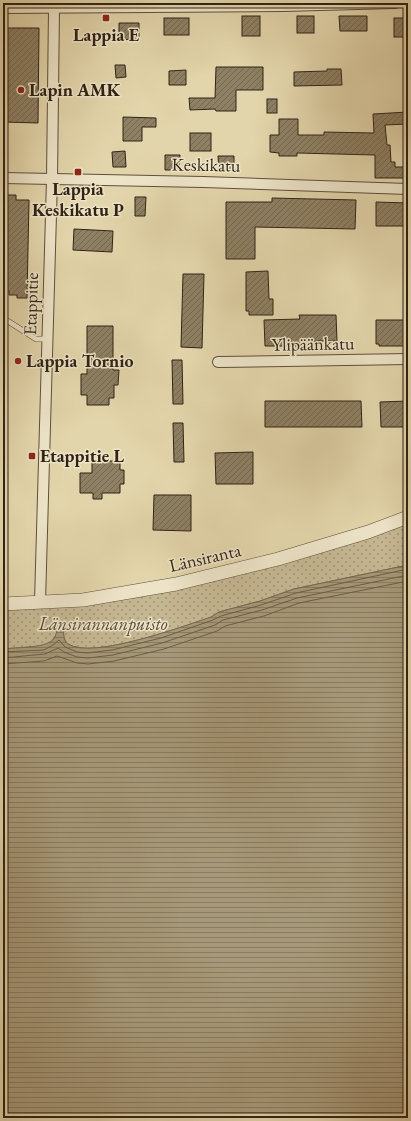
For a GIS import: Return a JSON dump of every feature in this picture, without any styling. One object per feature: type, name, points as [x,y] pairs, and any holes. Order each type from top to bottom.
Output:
[{"type":"street","points":[[3,8],[54,5],[395,3]]},
{"type":"street","name":"Etappitie","points":[[40,602],[52,179],[54,5]]},
{"type":"street","name":"Keskikatu","points":[[3,178],[203,182],[408,189]]},
{"type":"street","name":"Ylipäänkatu","points":[[218,362],[408,359]]},
{"type":"street","name":"Länsiranta","points":[[3,604],[83,600],[176,584],[278,559],[368,532],[408,517]]},
{"type":"lane","points":[[3,318],[36,339],[47,339]]},
{"type":"green space","name":"Länsirannanpuisto","points":[[408,521],[408,565],[294,589],[260,601],[219,612],[212,617],[160,634],[117,645],[97,648],[80,648],[66,643],[62,627],[51,642],[43,646],[3,649],[3,609],[83,604]]},
{"type":"water","points":[[408,565],[408,1118],[3,1118],[3,649],[32,647],[46,644],[52,641],[55,637],[58,628],[63,627],[64,639],[66,643],[80,648],[97,648],[117,645],[160,634],[211,617],[219,612],[260,601],[294,589]]},
{"type":"building","points":[[242,16],[260,16],[260,36],[242,36]]},
{"type":"building","points":[[297,16],[314,16],[314,33],[297,33]]},
{"type":"building","points":[[339,16],[367,16],[367,31],[340,31]]},
{"type":"building","points":[[164,18],[189,18],[189,35],[164,35]]},
{"type":"building","points":[[394,18],[408,18],[408,37],[394,37]]},
{"type":"building","points":[[119,23],[139,23],[139,40],[119,39]]},
{"type":"building","name":"Lapin AMK","points":[[6,28],[39,28],[38,123],[4,122]]},
{"type":"building","points":[[115,65],[125,65],[126,77],[116,78]]},
{"type":"building","points":[[216,67],[263,67],[263,90],[236,90],[236,111],[216,111],[215,109],[190,110],[189,98],[215,98]]},
{"type":"building","points":[[327,69],[341,69],[342,85],[294,86],[294,72],[327,71]]},
{"type":"building","points":[[186,70],[186,85],[169,85],[169,71]]},
{"type":"building","points":[[267,99],[277,99],[277,113],[267,113]]},
{"type":"building","points":[[408,112],[408,124],[385,125],[387,145],[390,145],[391,162],[395,162],[395,167],[407,167],[407,178],[375,178],[375,155],[297,153],[297,156],[279,156],[279,153],[270,152],[270,135],[279,135],[279,119],[298,119],[298,135],[324,135],[324,132],[374,133],[373,114]]},
{"type":"building","points":[[123,117],[156,118],[156,127],[142,127],[142,141],[123,141]]},
{"type":"building","points":[[190,133],[211,133],[211,151],[190,151]]},
{"type":"building","points":[[125,151],[126,167],[113,167],[112,152]]},
{"type":"building","points":[[165,155],[180,155],[179,170],[165,170]]},
{"type":"building","points":[[218,156],[234,156],[234,171],[219,171]]},
{"type":"building","points":[[3,195],[16,195],[16,200],[29,200],[27,298],[17,298],[17,295],[9,295],[9,291],[3,291]]},
{"type":"building","points":[[135,197],[146,197],[145,216],[135,216]]},
{"type":"building","points":[[272,198],[356,200],[355,229],[255,227],[255,259],[226,259],[226,202],[272,202]]},
{"type":"building","points":[[376,202],[408,203],[408,226],[376,226]]},
{"type":"building","points":[[74,229],[113,231],[112,252],[73,250]]},
{"type":"building","points":[[268,271],[269,299],[273,299],[273,315],[249,315],[249,311],[246,311],[246,272]]},
{"type":"building","points":[[183,274],[204,274],[202,348],[181,347]]},
{"type":"building","points":[[299,315],[336,315],[337,341],[302,341],[302,346],[265,346],[264,320],[300,319]]},
{"type":"building","points":[[376,320],[408,320],[408,346],[379,346],[379,344],[376,344]]},
{"type":"building","points":[[87,326],[113,326],[113,370],[119,370],[118,385],[114,385],[114,398],[109,398],[109,405],[87,405],[87,395],[81,395],[81,374],[87,374]]},
{"type":"building","points":[[172,360],[182,360],[183,404],[173,404]]},
{"type":"building","points":[[265,401],[361,401],[362,427],[265,427]]},
{"type":"building","points":[[408,401],[408,427],[381,427],[380,402]]},
{"type":"building","points":[[173,423],[183,423],[184,462],[174,462]]},
{"type":"building","points":[[253,452],[253,484],[216,484],[215,453]]},
{"type":"building","points":[[92,461],[120,461],[120,470],[124,470],[124,484],[120,484],[120,493],[102,493],[102,499],[93,499],[93,493],[80,493],[80,473],[92,473]]},
{"type":"building","points":[[154,495],[191,495],[191,531],[153,530]]},
{"type":"place","name":"Lappia E","points":[[106,18]]},
{"type":"place","name":"Lapin AMK","points":[[21,90]]},
{"type":"place","name":"Lappia Keskikatu P","points":[[78,172]]},
{"type":"place","name":"Lappia Tornio","points":[[18,361]]},
{"type":"place","name":"Etappitie L","points":[[32,456]]}]
